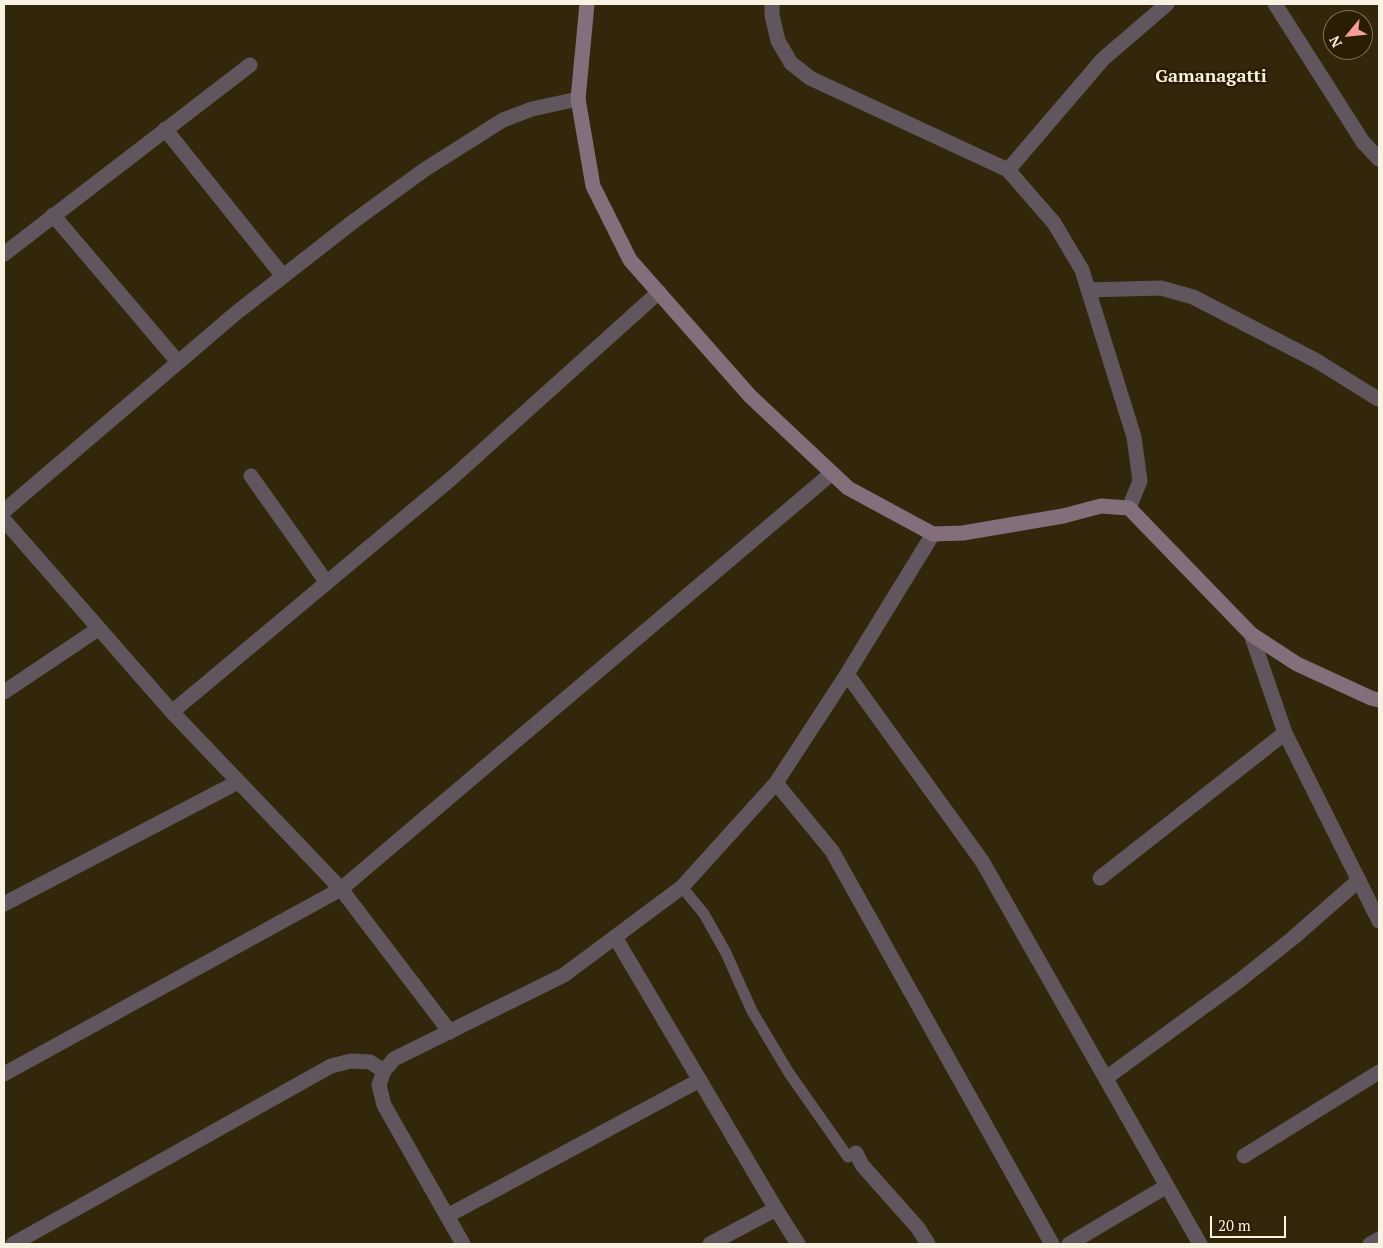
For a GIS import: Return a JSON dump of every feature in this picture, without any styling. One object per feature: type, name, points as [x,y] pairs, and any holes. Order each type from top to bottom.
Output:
[{"type":"main road","points":[[587,4],[578,99],[593,186],[630,260],[750,396],[848,488],[933,534],[964,533],[1062,516],[1101,506],[1128,508],[1251,634],[1298,664],[1379,700]]},
{"type":"street","points":[[772,4],[772,15],[778,41],[791,62],[810,78],[1008,170],[1054,223],[1082,270],[1134,437],[1140,481],[1128,508]]},
{"type":"street","points":[[1008,170],[1103,59],[1167,4]]},
{"type":"street","points":[[1275,4],[1363,142],[1379,159]]},
{"type":"street","points":[[4,254],[250,65]]},
{"type":"street","points":[[4,510],[236,313],[354,221],[424,170],[503,120],[532,110],[578,99]]},
{"type":"street","points":[[165,129],[283,276]]},
{"type":"street","points":[[53,215],[178,362]]},
{"type":"street","points":[[1088,290],[1161,288],[1193,297],[1317,361],[1378,399]]},
{"type":"street","points":[[172,712],[452,478],[659,292]]},
{"type":"street","points":[[4,1074],[341,889],[832,473]]},
{"type":"street","points":[[251,476],[327,582]]},
{"type":"street","points":[[4,520],[172,712],[341,889],[450,1032]]},
{"type":"street","points":[[463,1244],[384,1104],[379,1085],[384,1071],[394,1059],[564,975],[682,887],[776,783],[847,674],[933,534]]},
{"type":"street","points":[[4,692],[98,629]]},
{"type":"street","points":[[1251,634],[1285,733],[1379,921]]},
{"type":"street","points":[[847,674],[982,861],[1200,1244]]},
{"type":"street","points":[[1100,878],[1285,733]]},
{"type":"street","points":[[4,904],[238,782]]},
{"type":"street","points":[[776,783],[832,851],[1052,1244]]},
{"type":"street","points":[[1106,1078],[1239,981],[1293,938],[1359,880]]},
{"type":"street","points":[[615,937],[798,1244]]},
{"type":"street","points":[[13,1244],[331,1066],[351,1061],[370,1062],[384,1071]]},
{"type":"street","points":[[1244,1156],[1379,1072]]},
{"type":"street","points":[[447,1216],[700,1080]]},
{"type":"street","points":[[852,1156],[918,1228],[928,1244]]},
{"type":"street","points":[[1069,1244],[1167,1186]]},
{"type":"street","points":[[710,1244],[776,1209]]},
{"type":"street","points":[[1370,1244],[1379,1239]]},
{"type":"lane","points":[[682,887],[704,914],[726,953],[752,1011],[789,1073],[852,1156]]},
{"type":"district","name":"Gamanagatti","points":[[1211,77]]}]
